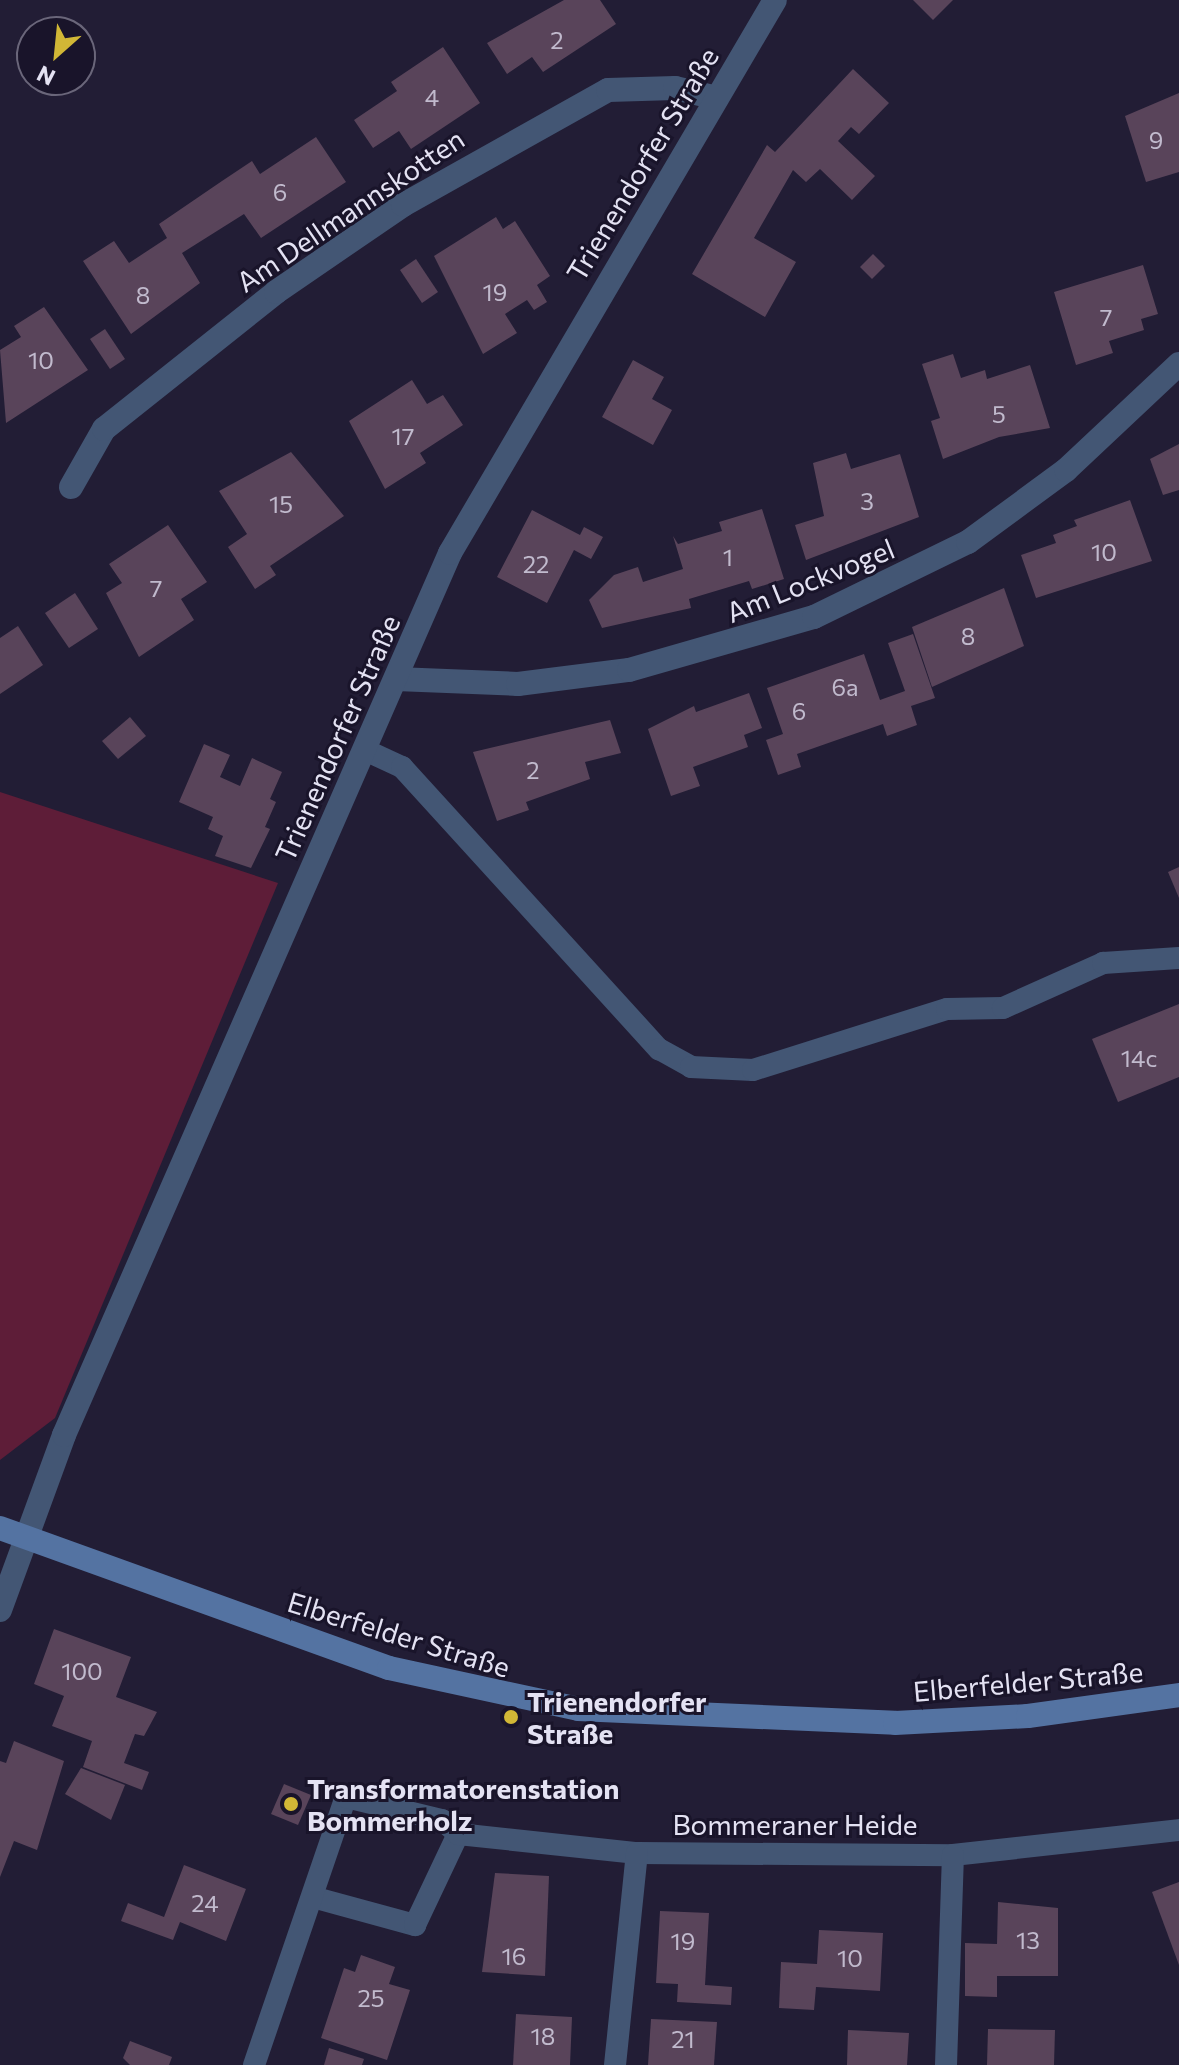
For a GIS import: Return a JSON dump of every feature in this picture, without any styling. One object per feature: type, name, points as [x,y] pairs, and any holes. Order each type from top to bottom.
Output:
[{"type":"main road","name":"Elberfelder Straße","points":[[0,1528],[389,1668],[578,1709],[895,1723],[1028,1716],[1179,1695]]},
{"type":"street","name":"Trienendorfer Straße","points":[[0,1610],[64,1435],[396,679],[503,452],[775,0]]},
{"type":"street","name":"Am Dellmannskotten","points":[[71,487],[104,429],[276,292],[403,205],[608,90],[675,88],[717,98]]},
{"type":"street","name":"Am Lockvogel","points":[[396,679],[518,684],[583,677],[695,656],[814,617],[968,542],[1066,470],[1179,364]]},
{"type":"lane","points":[[365,750],[402,767],[659,1049],[691,1067],[753,1070],[947,1009],[1003,1008],[1103,963],[1179,958]]},
{"type":"lane","name":"Bommeraner Heide","points":[[254,2065],[316,1898],[346,1797],[442,1820],[458,1834],[637,1853],[953,1855],[1179,1830]]},
{"type":"lane","points":[[316,1898],[415,1925],[458,1834]]},
{"type":"lane","name":"Bommeraner Heide","points":[[615,2065],[637,1853]]},
{"type":"lane","name":"Bommeraner Heide","points":[[946,2065],[953,1855]]},
{"type":"shaded area","points":[[0,792],[278,883],[55,1418],[0,1460]]},
{"type":"building","points":[[564,0],[600,0],[616,24],[543,72],[532,57],[507,74],[487,43]]},
{"type":"building","points":[[913,0],[953,0],[933,20]]},
{"type":"building","points":[[443,47],[480,103],[411,149],[399,131],[373,148],[354,120],[397,91],[391,82]]},
{"type":"building","points":[[853,69],[889,103],[859,134],[851,127],[838,141],[875,176],[852,200],[820,169],[806,182],[793,170],[754,238],[796,262],[765,317],[692,274],[767,145],[775,152]]},
{"type":"building","points":[[1179,93],[1179,172],[1146,182],[1125,116]]},
{"type":"building","points":[[316,137],[346,182],[261,238],[244,214],[182,253],[200,283],[131,334],[83,261],[114,241],[129,263],[167,238],[159,224],[222,181],[252,161],[260,174]]},
{"type":"building","points":[[496,217],[503,229],[515,221],[550,276],[537,285],[547,302],[534,310],[527,300],[505,314],[517,333],[483,354],[434,256]]},
{"type":"building","points":[[873,254],[885,266],[872,279],[860,267]]},
{"type":"building","points":[[416,259],[438,292],[422,303],[400,270]]},
{"type":"building","points":[[1143,265],[1158,314],[1141,319],[1144,330],[1109,341],[1113,353],[1076,365],[1054,292]]},
{"type":"building","points":[[44,307],[88,370],[6,423],[0,350],[21,337],[14,326]]},
{"type":"building","points":[[105,329],[125,359],[110,369],[90,339]]},
{"type":"building","points":[[953,354],[961,378],[985,370],[987,379],[1030,365],[1050,428],[999,437],[943,459],[931,421],[940,418],[922,364]]},
{"type":"building","points":[[633,360],[664,377],[652,399],[672,410],[653,445],[602,417]]},
{"type":"building","points":[[412,380],[427,404],[443,395],[463,425],[420,453],[426,463],[385,489],[349,421]]},
{"type":"building","points":[[1179,444],[1179,490],[1163,495],[1150,459]]},
{"type":"building","points":[[291,452],[344,516],[270,566],[276,575],[255,589],[228,547],[247,534],[219,491]]},
{"type":"building","points":[[846,453],[851,469],[900,454],[919,517],[806,560],[795,525],[824,516],[813,463]]},
{"type":"building","points":[[1130,500],[1152,561],[1036,598],[1021,555],[1056,543],[1053,535],[1077,526],[1074,520]]},
{"type":"building","points":[[762,509],[784,579],[752,589],[749,581],[689,599],[691,608],[602,628],[589,600],[614,575],[638,567],[643,582],[683,569],[673,536],[678,544],[722,531],[719,522]]},
{"type":"building","points":[[532,510],[580,535],[584,527],[603,537],[591,559],[574,550],[547,603],[497,577]]},
{"type":"building","points":[[168,525],[207,582],[181,599],[194,620],[139,657],[106,593],[122,583],[109,564]]},
{"type":"building","points":[[1004,588],[1024,646],[932,687],[912,627]]},
{"type":"building","points":[[75,593],[98,629],[69,648],[45,613]]},
{"type":"building","points":[[18,626],[43,665],[0,694],[0,638]]},
{"type":"building","points":[[913,634],[935,698],[911,706],[917,725],[887,736],[883,724],[797,754],[801,767],[778,775],[766,740],[783,734],[767,688],[864,654],[880,700],[905,691],[888,643]]},
{"type":"building","points":[[749,693],[762,728],[744,735],[748,747],[693,767],[700,786],[671,796],[648,729],[694,706],[696,712]]},
{"type":"building","points":[[130,717],[146,736],[118,759],[102,741]]},
{"type":"building","points":[[610,720],[621,753],[585,762],[590,779],[526,802],[529,810],[497,821],[473,752]]},
{"type":"building","points":[[204,744],[230,755],[220,777],[240,786],[252,758],[282,772],[270,799],[276,802],[265,827],[270,829],[251,868],[215,856],[223,836],[208,829],[213,817],[179,802]]},
{"type":"building","points":[[1179,867],[1179,898],[1168,872]]},
{"type":"building","points":[[1179,1004],[1179,1077],[1118,1102],[1092,1039]]},
{"type":"building","points":[[54,1629],[131,1657],[116,1697],[157,1712],[144,1736],[135,1734],[124,1763],[149,1772],[142,1790],[83,1767],[92,1741],[52,1726],[64,1696],[34,1684]]},
{"type":"building","points":[[14,1741],[64,1761],[37,1850],[14,1841],[0,1877],[0,1761],[6,1763]]},
{"type":"building","points":[[81,1768],[125,1785],[111,1820],[65,1794]]},
{"type":"building","name":"Transformatorenstation Bommerholz","points":[[284,1784],[311,1795],[298,1825],[271,1814]]},
{"type":"building","points":[[184,1865],[246,1889],[226,1941],[180,1922],[173,1940],[121,1921],[128,1903],[164,1917]]},
{"type":"building","points":[[495,1873],[549,1876],[545,1976],[482,1972]]},
{"type":"building","points":[[1179,1882],[1179,1965],[1152,1892]]},
{"type":"building","points":[[998,1902],[1058,1908],[1058,1976],[997,1976],[997,1997],[965,1996],[965,1943],[997,1944]]},
{"type":"building","points":[[660,1911],[709,1913],[705,1985],[732,1987],[731,2005],[677,2002],[678,1984],[656,1983]]},
{"type":"building","points":[[819,1930],[883,1933],[880,1991],[816,1987],[814,2010],[779,2008],[781,1962],[817,1964]]},
{"type":"building","points":[[361,1955],[395,1967],[389,1984],[410,1990],[387,2060],[321,2038],[344,1968],[355,1972]]},
{"type":"building","points":[[516,2014],[572,2017],[570,2065],[513,2065]]},
{"type":"building","points":[[651,2019],[717,2022],[714,2065],[648,2065]]},
{"type":"building","points":[[988,2029],[1055,2030],[1054,2065],[987,2065]]},
{"type":"building","points":[[848,2030],[909,2033],[907,2065],[847,2065]]},
{"type":"building","points":[[130,2041],[172,2057],[169,2065],[130,2065],[123,2058]]},
{"type":"building","points":[[329,2048],[364,2059],[362,2065],[324,2065]]},
{"type":"place","name":"Trienendorfer Straße","points":[[511,1717]]},
{"type":"place","name":"Transformatorenstation Bommerholz","points":[[291,1804]]}]
